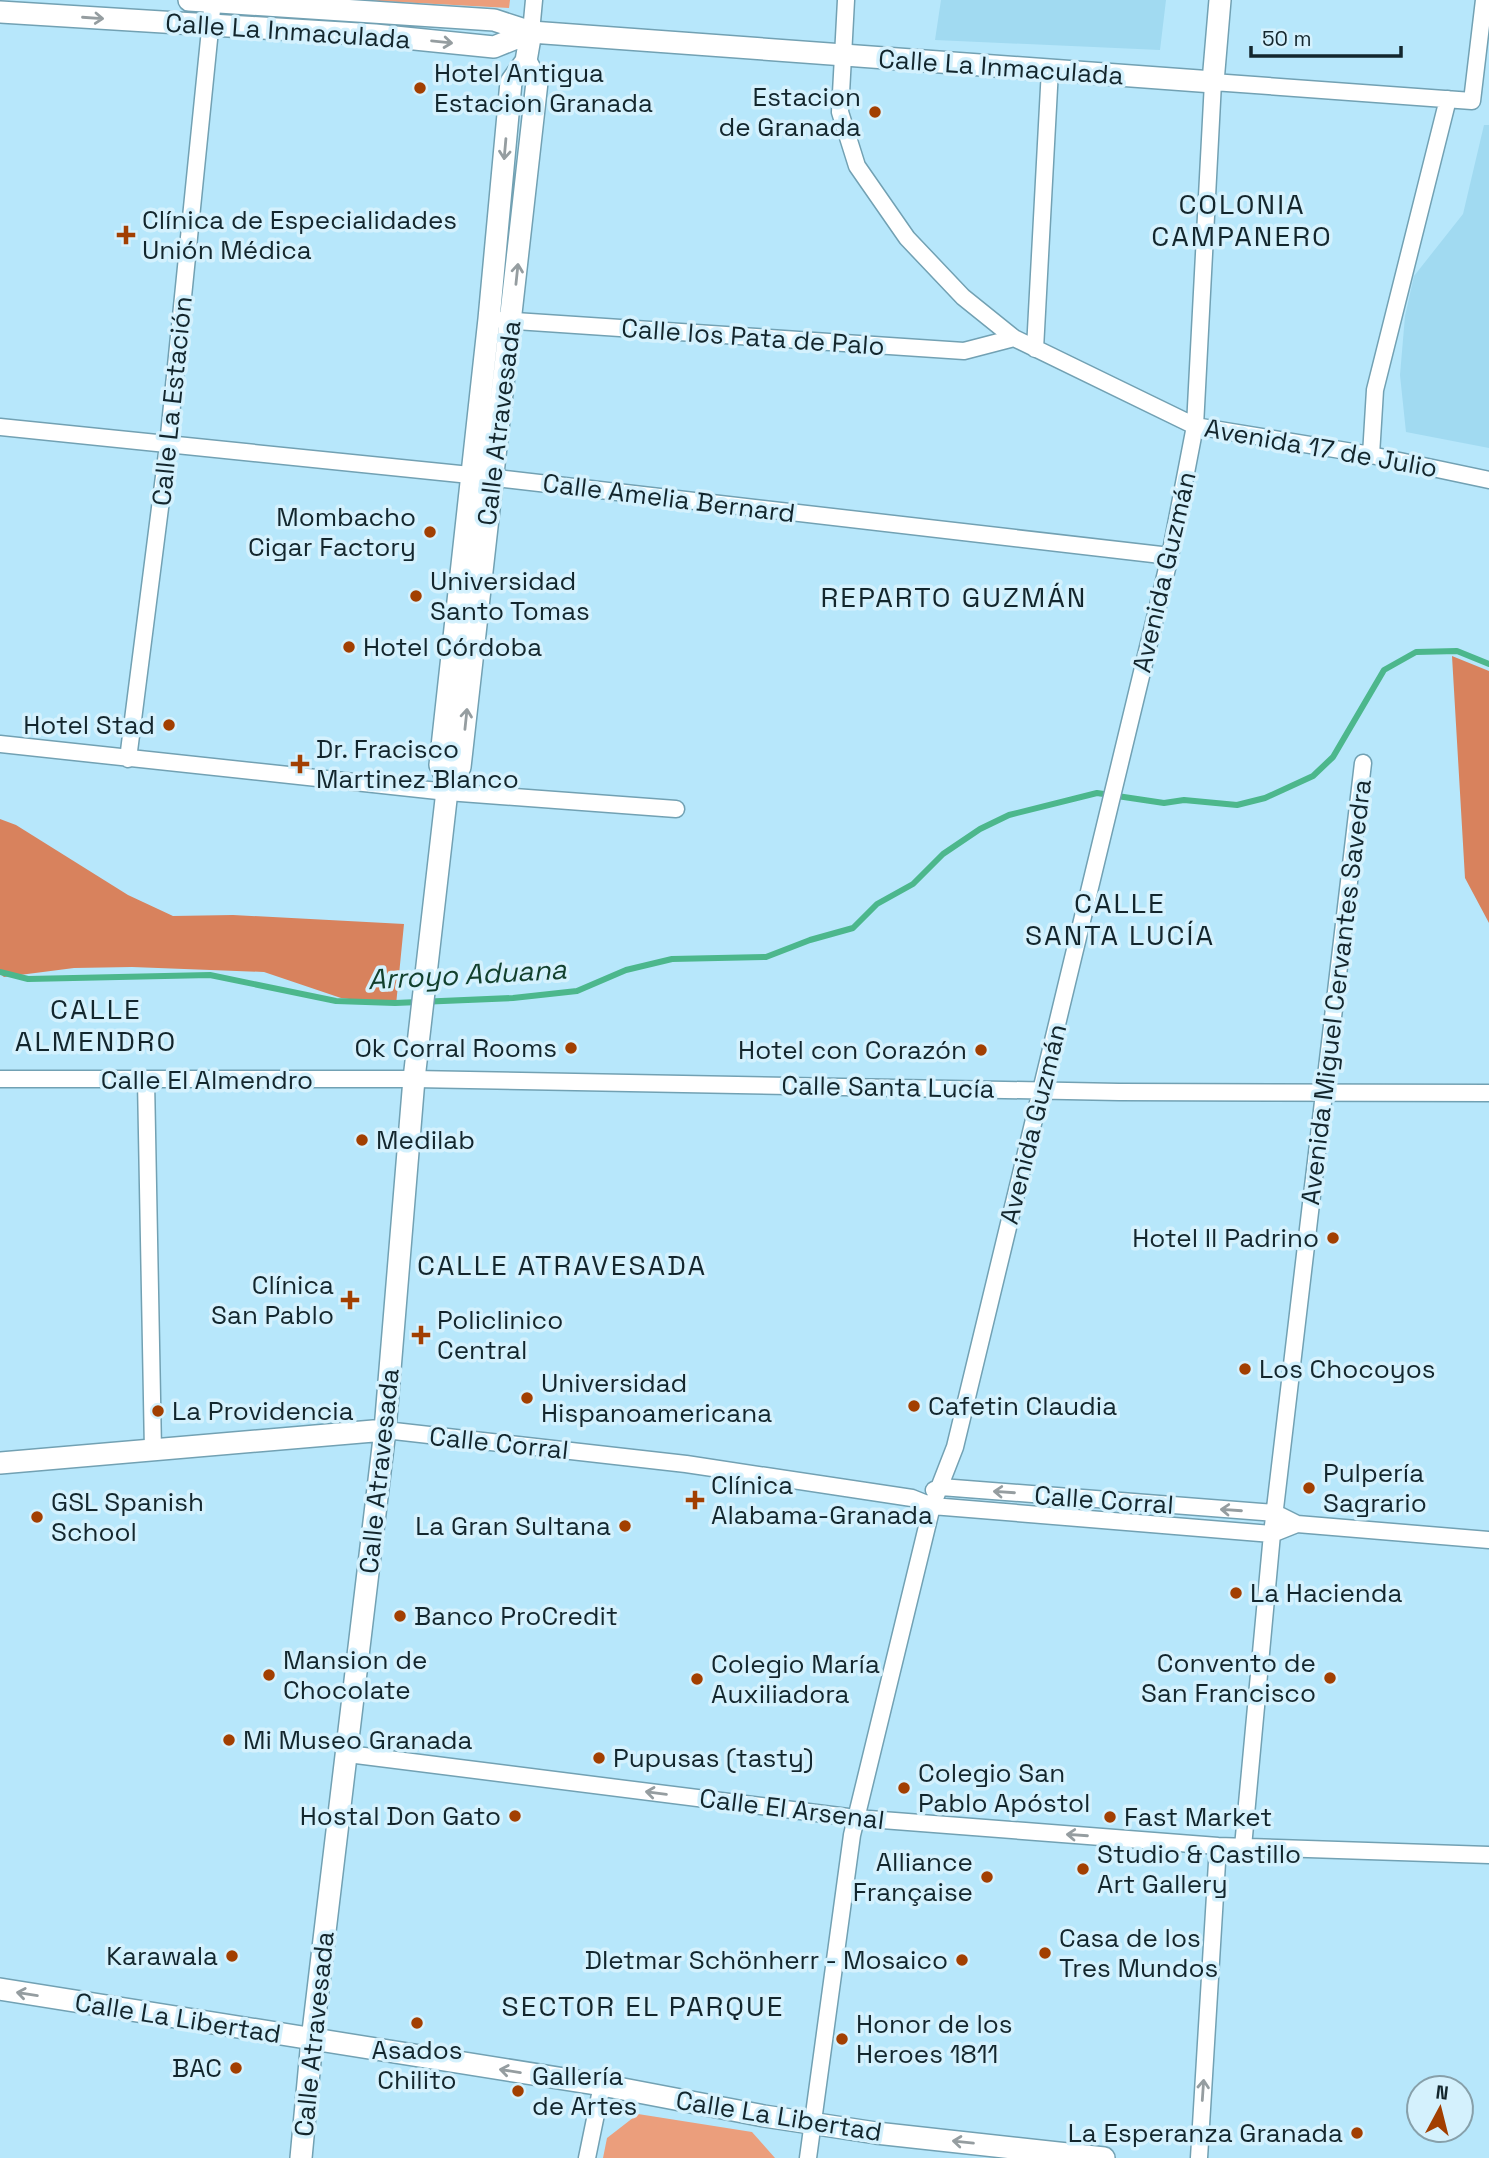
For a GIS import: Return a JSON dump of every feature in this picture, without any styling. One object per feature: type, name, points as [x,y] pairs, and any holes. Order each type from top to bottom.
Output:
[{"type":"street","name":"Calle La Inmaculada","points":[[188,0],[376,10],[494,20],[531,32],[843,57],[1050,69],[1472,101],[1484,0]]},
{"type":"street","name":"Calle Atravesada","points":[[301,2158],[312,2040],[385,1430],[414,1079],[429,938],[447,787],[460,767],[470,475],[489,319],[511,82],[526,61],[534,0]]},
{"type":"street","name":"Avenida 17 de Julio","points":[[846,0],[840,112],[857,166],[907,238],[963,297],[1014,338],[1195,426],[1371,455],[1489,480]]},
{"type":"street","points":[[1213,82],[1220,0]]},
{"type":"street","name":"Calle La Estación","points":[[128,759],[168,445],[213,1]]},
{"type":"street","name":"Calle La Inmaculada","points":[[0,12],[49,8],[211,25],[375,35],[495,47],[531,32]]},
{"type":"street","points":[[375,35],[376,10]]},
{"type":"street","name":"Calle Atravesada","points":[[464,635],[493,478],[512,322],[537,82],[526,61]]},
{"type":"street","points":[[1035,349],[1050,69]]},
{"type":"street","name":"Avenida Guzmán","points":[[808,2158],[856,1818],[932,1507],[955,1447],[1170,556],[1195,426],[1213,82]]},
{"type":"street","points":[[1371,455],[1375,390],[1448,99]]},
{"type":"street","points":[[502,184],[526,187]]},
{"type":"street","name":"Calle los Pata de Palo","points":[[489,319],[964,351],[1014,338]]},
{"type":"street","name":"Calle Amelia Bernard","points":[[0,426],[470,475],[1170,556]]},
{"type":"street","points":[[0,744],[128,759],[676,809]]},
{"type":"street","name":"Avenida Miguel Cervantes Savedra","points":[[1243,1847],[1272,1534],[1363,762]]},
{"type":"street","name":"Calle El Almendro","points":[[0,1079],[414,1079]]},
{"type":"street","name":"Calle Santa Lucía","points":[[414,1079],[1489,1093]]},
{"type":"street","points":[[146,1080],[153,1451]]},
{"type":"street","name":"Calle Corral","points":[[0,1463],[385,1430],[686,1464],[912,1498],[932,1507],[1272,1534],[1297,1524]]},
{"type":"street","name":"Calle Corral","points":[[912,1498],[941,1487],[1275,1513],[1297,1524],[1489,1540]]},
{"type":"street","name":"Calle El Arsenal","points":[[348,1754],[856,1818],[1218,1846],[1489,1855]]},
{"type":"street","points":[[1199,2158],[1218,1846]]},
{"type":"street","name":"Calle La Libertad","points":[[0,1989],[602,2085],[812,2123],[1104,2158]]},
{"type":"street","points":[[587,2158],[602,2085]]},
{"type":"shaded area","points":[[362,0],[510,0],[509,8]]},
{"type":"shaded area","points":[[941,0],[1166,0],[1160,50],[935,40]]},
{"type":"shaded area","points":[[1484,125],[1489,125],[1489,448],[1406,432],[1400,375],[1405,316],[1414,276],[1463,214]]},
{"type":"shaded area","points":[[1452,656],[1489,671],[1489,923],[1465,878]]},
{"type":"shaded area","points":[[0,819],[16,825],[128,895],[173,916],[233,915],[404,924],[396,1005],[341,998],[264,972],[132,967],[74,968],[4,977],[0,974]]},
{"type":"shaded area","points":[[638,2114],[752,2132],[775,2158],[603,2158],[607,2138]]},
{"type":"waterway","name":"Arroyo Aduana","points":[[0,972],[28,979],[210,975],[336,1001],[395,1003],[513,998],[577,991],[626,970],[672,959],[766,957],[810,940],[853,928],[877,904],[913,884],[943,854],[980,829],[1009,815],[1097,793],[1164,803],[1184,800],[1237,805],[1265,798],[1313,776],[1333,757],[1384,670],[1416,652],[1457,651],[1489,664]]},
{"type":"place","name":"Hotel Antigua Estacion Granada","points":[[420,88]]},
{"type":"place","name":"Estacion de Granada","points":[[875,112]]},
{"type":"place","name":"Clínica de Especialidades Unión Médica","points":[[126,235]]},
{"type":"place","name":"Mombacho Cigar Factory","points":[[430,532]]},
{"type":"place","name":"Universidad Santo Tomas","points":[[416,596]]},
{"type":"place","name":"Hotel Córdoba","points":[[349,647]]},
{"type":"place","name":"Hotel Stad","points":[[169,725]]},
{"type":"place","name":"Dr. Fracisco Martinez Blanco","points":[[300,764]]},
{"type":"place","name":"Ok Corral Rooms","points":[[571,1048]]},
{"type":"place","name":"Hotel con Corazón","points":[[981,1050]]},
{"type":"place","name":"Medilab","points":[[362,1140]]},
{"type":"place","name":"Hotel Il Padrino","points":[[1333,1238]]},
{"type":"place","name":"Clínica San Pablo","points":[[350,1300]]},
{"type":"place","name":"Policlinico Central","points":[[421,1335]]},
{"type":"place","name":"Los Chocoyos","points":[[1245,1369]]},
{"type":"place","name":"Universidad Hispanoamericana","points":[[527,1398]]},
{"type":"place","name":"Cafetin Claudia","points":[[914,1406]]},
{"type":"place","name":"La Providencia","points":[[158,1411]]},
{"type":"place","name":"Pulpería Sagrario","points":[[1309,1488]]},
{"type":"place","name":"Clínica Alabama-Granada","points":[[695,1500]]},
{"type":"place","name":"GSL Spanish School","points":[[37,1517]]},
{"type":"place","name":"La Gran Sultana","points":[[625,1526]]},
{"type":"place","name":"La Hacienda","points":[[1236,1593]]},
{"type":"place","name":"Banco ProCredit","points":[[400,1616]]},
{"type":"place","name":"Mansion de Chocolate","points":[[269,1675]]},
{"type":"place","name":"Convento de San Francisco","points":[[1330,1678]]},
{"type":"place","name":"Colegio María Auxiliadora","points":[[697,1679]]},
{"type":"place","name":"Mi Museo Granada","points":[[229,1740]]},
{"type":"place","name":"Pupusas (tasty)","points":[[599,1758]]},
{"type":"place","name":"Colegio San Pablo Apóstol","points":[[904,1788]]},
{"type":"place","name":"Hostal Don Gato","points":[[515,1816]]},
{"type":"place","name":"Fast Market","points":[[1110,1817]]},
{"type":"place","name":"Studio & Castillo Art Gallery","points":[[1083,1869]]},
{"type":"place","name":"Alliance Française","points":[[987,1877]]},
{"type":"place","name":"Casa de los Tres Mundos","points":[[1045,1953]]},
{"type":"place","name":"Karawala","points":[[232,1956]]},
{"type":"place","name":"DIetmar Schönherr - Mosaico","points":[[962,1960]]},
{"type":"place","name":"Asados Chilito","points":[[417,2023]]},
{"type":"place","name":"Honor de los Heroes 1811","points":[[842,2039]]},
{"type":"place","name":"BAC","points":[[236,2068]]},
{"type":"place","name":"Gallería de Artes","points":[[518,2091]]},
{"type":"place","name":"La Esperanza Granada","points":[[1357,2133]]},
{"type":"district","name":"COLONIA CAMPANERO","points":[[1242,220]]},
{"type":"district","name":"REPARTO GUZMÁN","points":[[954,597]]},
{"type":"district","name":"CALLE SANTA LUCÍA","points":[[1120,919]]},
{"type":"district","name":"CALLE ALMENDRO","points":[[96,1025]]},
{"type":"district","name":"CALLE ATRAVESADA","points":[[562,1265]]},
{"type":"district","name":"SECTOR EL PARQUE","points":[[643,2006]]}]
